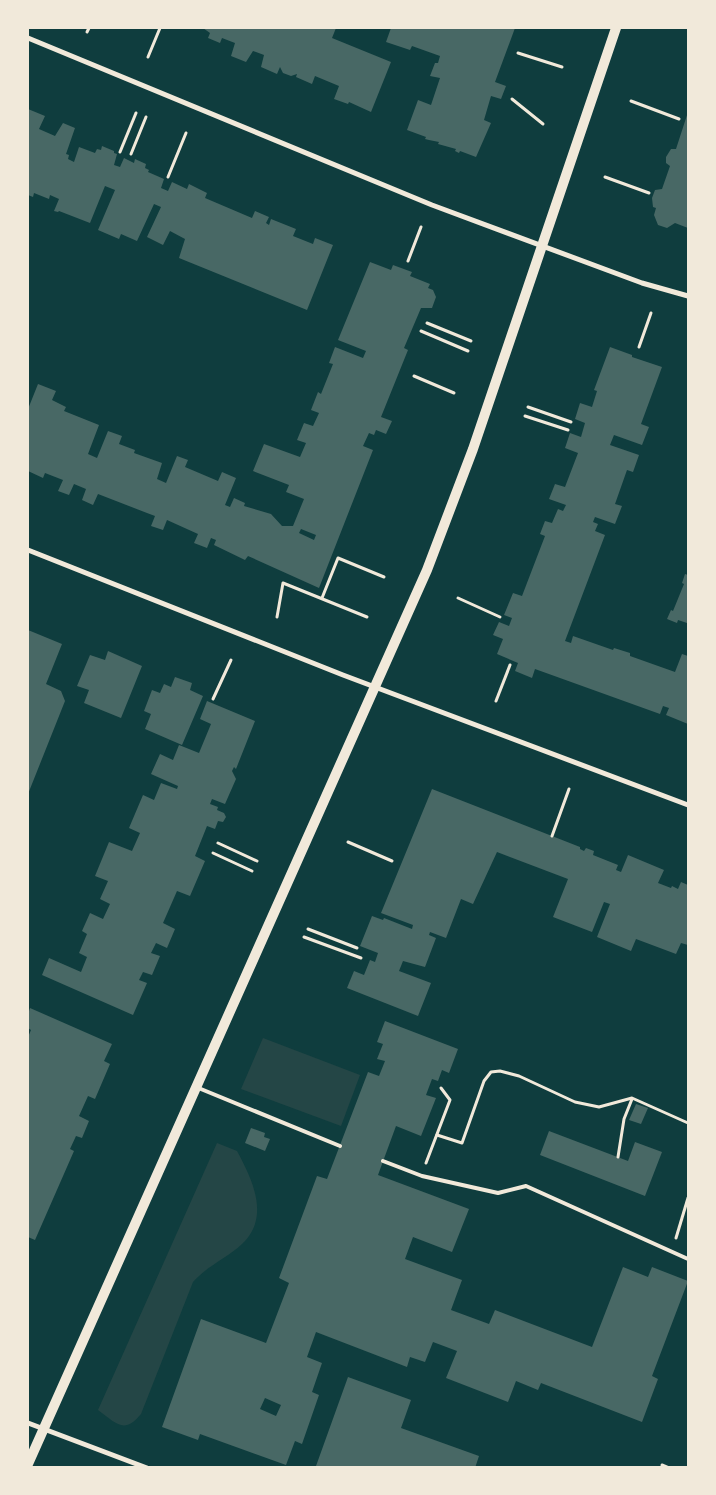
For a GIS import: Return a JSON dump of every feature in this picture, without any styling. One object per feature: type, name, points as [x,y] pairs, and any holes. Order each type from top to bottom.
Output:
[{"type":"main road","points":[[28,1464],[376,687],[447,521],[616,28]]},
{"type":"street","points":[[28,38],[432,206],[642,283],[688,296]]},
{"type":"street","points":[[28,550],[376,687],[688,805]]},
{"type":"street","points":[[28,1422],[147,1468]]},
{"type":"lane","points":[[196,1087],[340,1146]]},
{"type":"lane","points":[[382,1161],[422,1176],[498,1193],[526,1186],[688,1259]]},
{"type":"path","points":[[87,32],[88,28]]},
{"type":"path","points":[[148,57],[160,28]]},
{"type":"path","points":[[518,53],[562,67]]},
{"type":"path","points":[[512,99],[543,124]]},
{"type":"path","points":[[631,101],[679,119]]},
{"type":"path","points":[[120,152],[136,113]]},
{"type":"path","points":[[131,154],[146,117]]},
{"type":"path","points":[[168,178],[186,133]]},
{"type":"path","points":[[605,177],[648,193]]},
{"type":"path","points":[[408,261],[421,227]]},
{"type":"path","points":[[639,347],[651,313]]},
{"type":"path","points":[[428,323],[472,341]]},
{"type":"path","points":[[421,332],[468,350]]},
{"type":"path","points":[[414,376],[454,393]]},
{"type":"path","points":[[528,407],[572,422]]},
{"type":"path","points":[[524,416],[568,430]]},
{"type":"path","points":[[322,598],[338,558],[384,577]]},
{"type":"path","points":[[278,617],[283,583],[367,617]]},
{"type":"path","points":[[458,598],[500,617]]},
{"type":"path","points":[[213,699],[231,660]]},
{"type":"path","points":[[496,701],[510,665]]},
{"type":"path","points":[[552,836],[569,789]]},
{"type":"path","points":[[348,842],[392,861]]},
{"type":"path","points":[[218,843],[256,861]]},
{"type":"path","points":[[213,853],[252,871]]},
{"type":"path","points":[[308,929],[357,948]]},
{"type":"path","points":[[304,937],[361,958]]},
{"type":"path","points":[[437,1135],[462,1143],[484,1081],[491,1072],[500,1071],[519,1076],[575,1102],[599,1107],[632,1098],[688,1123]]},
{"type":"path","points":[[422,1176],[450,1100],[441,1088]]},
{"type":"path","points":[[618,1157],[624,1119],[632,1098]]},
{"type":"path","points":[[672,1253],[688,1198]]},
{"type":"path","points":[[662,1465],[669,1468]]},
{"type":"shaded area","points":[[263,1038],[360,1075],[341,1126],[241,1089]]},
{"type":"shaded area","points":[[217,1143],[237,1151],[243,1162],[256,1198],[256,1222],[251,1233],[242,1244],[204,1271],[193,1282],[141,1414],[130,1424],[120,1425],[98,1410]]},
{"type":"building","points":[[203,28],[336,28],[332,38],[391,62],[371,112],[349,102],[348,104],[334,99],[339,86],[315,76],[312,84],[296,77],[297,74],[291,76],[283,73],[280,67],[277,74],[261,67],[264,55],[253,51],[246,62],[231,56],[235,43],[222,38],[220,43],[208,38],[210,33]]},
{"type":"building","points":[[391,28],[515,28],[495,82],[506,86],[501,99],[491,96],[484,120],[491,123],[476,157],[460,151],[459,153],[455,151],[456,149],[425,139],[426,137],[407,130],[418,100],[431,105],[440,78],[430,76],[440,56],[412,46],[410,50],[386,42]]},
{"type":"building","points":[[28,109],[45,116],[39,129],[55,136],[63,123],[75,128],[66,154],[69,155],[68,159],[74,162],[79,147],[95,153],[97,149],[101,150],[102,146],[117,154],[114,165],[120,167],[124,158],[134,163],[135,159],[146,164],[145,168],[149,170],[148,172],[164,179],[161,188],[168,191],[172,182],[187,189],[189,184],[207,193],[205,198],[252,218],[255,211],[269,217],[266,223],[269,225],[271,219],[296,229],[293,236],[313,244],[315,238],[333,245],[307,310],[179,258],[185,239],[170,231],[163,245],[147,237],[161,207],[154,204],[137,241],[121,234],[119,239],[98,230],[115,190],[105,186],[90,223],[59,211],[54,211],[59,199],[50,195],[49,199],[34,193],[33,197],[28,195]]},
{"type":"building","points":[[688,112],[688,228],[675,223],[667,228],[658,225],[654,215],[656,208],[653,207],[652,198],[655,190],[662,189],[670,166],[666,163],[666,157],[671,149],[676,149]]},
{"type":"building","points":[[370,262],[391,270],[393,265],[412,272],[410,276],[430,284],[428,288],[433,290],[436,297],[432,308],[421,308],[404,348],[408,350],[381,417],[392,421],[386,434],[376,430],[374,435],[369,433],[363,446],[373,450],[319,588],[248,556],[245,560],[214,545],[216,540],[211,538],[207,548],[194,543],[198,534],[167,520],[163,530],[151,526],[155,516],[98,494],[93,505],[82,500],[86,489],[74,484],[69,495],[58,491],[63,480],[45,473],[43,478],[28,471],[28,409],[38,384],[56,391],[52,400],[66,407],[64,411],[99,425],[88,454],[97,458],[108,431],[122,436],[119,444],[135,450],[134,453],[162,463],[157,479],[166,483],[177,456],[188,460],[185,467],[218,481],[222,472],[236,478],[225,505],[230,507],[234,498],[245,503],[244,506],[271,514],[282,526],[293,526],[304,499],[286,492],[289,485],[253,471],[264,444],[300,457],[306,443],[297,440],[304,423],[313,426],[319,413],[311,410],[318,392],[321,394],[333,364],[329,363],[335,347],[363,358],[366,351],[338,340]],"holes":[[[301,529],[316,535],[314,540],[299,533]]]},
{"type":"building","points":[[610,347],[662,367],[641,424],[649,427],[642,445],[614,435],[610,445],[639,455],[633,472],[627,470],[615,504],[622,506],[615,524],[595,517],[593,522],[598,524],[595,531],[605,535],[565,641],[571,643],[573,636],[613,650],[614,648],[630,653],[630,656],[675,672],[682,654],[688,656],[688,724],[666,715],[669,708],[663,706],[660,714],[535,669],[532,678],[515,671],[518,663],[497,654],[503,639],[493,635],[499,622],[509,626],[512,618],[504,615],[513,593],[522,596],[545,536],[540,534],[545,521],[552,523],[558,509],[563,511],[566,505],[549,499],[555,484],[565,487],[578,453],[565,448],[570,433],[581,437],[585,423],[575,419],[580,403],[592,407],[597,391],[594,390]]},
{"type":"building","points":[[685,574],[688,575],[688,619],[687,623],[678,620],[677,623],[667,619],[671,610],[673,611],[684,584],[682,583]]},
{"type":"building","points":[[28,630],[62,644],[46,684],[61,691],[65,701],[28,794]]},
{"type":"building","points":[[108,651],[142,666],[121,718],[84,703],[89,690],[77,686],[90,655],[105,660]]},
{"type":"building","points":[[175,677],[192,683],[190,690],[203,696],[182,745],[145,729],[151,714],[144,711],[152,690],[160,693],[164,684],[171,687]]},
{"type":"building","points":[[207,701],[255,721],[236,769],[234,767],[232,771],[236,779],[225,804],[212,799],[210,804],[218,807],[217,810],[224,813],[226,817],[223,822],[218,821],[215,829],[207,826],[195,856],[205,861],[190,896],[177,891],[163,923],[175,929],[167,948],[156,943],[151,953],[160,956],[152,975],[143,972],[139,980],[147,983],[133,1015],[42,975],[49,958],[81,972],[87,957],[79,953],[87,934],[82,931],[90,913],[103,919],[110,904],[100,899],[108,881],[95,876],[109,842],[132,851],[140,833],[129,828],[143,795],[154,800],[161,783],[177,789],[178,786],[151,774],[160,754],[173,760],[179,745],[199,753],[211,724],[200,719]]},
{"type":"building","points":[[432,789],[580,847],[584,851],[586,848],[594,851],[593,855],[618,865],[616,870],[621,872],[628,855],[664,870],[658,883],[678,889],[681,882],[688,885],[688,945],[681,943],[676,954],[636,939],[631,951],[597,937],[610,904],[604,902],[592,932],[553,917],[568,879],[497,852],[473,904],[461,899],[446,938],[430,932],[429,935],[436,938],[425,967],[403,961],[399,971],[431,983],[418,1016],[347,988],[354,971],[364,975],[370,960],[375,962],[378,953],[360,946],[372,916],[383,920],[384,918],[412,929],[413,925],[381,913]]},
{"type":"building","points":[[30,1008],[112,1044],[104,1061],[110,1064],[95,1099],[88,1096],[79,1116],[89,1121],[82,1138],[76,1136],[70,1149],[74,1151],[35,1240],[28,1237],[28,1037],[31,1030],[28,1028],[28,1014]]},
{"type":"building","points":[[385,1021],[458,1049],[449,1073],[442,1070],[438,1081],[432,1079],[426,1095],[436,1098],[421,1136],[396,1126],[378,1175],[469,1209],[452,1252],[413,1237],[405,1259],[462,1280],[451,1310],[489,1324],[495,1310],[592,1347],[623,1267],[648,1277],[652,1267],[688,1281],[652,1376],[658,1379],[642,1422],[541,1383],[538,1390],[516,1381],[508,1402],[446,1378],[457,1351],[433,1342],[425,1362],[410,1357],[407,1367],[316,1332],[307,1357],[322,1363],[312,1392],[319,1395],[302,1444],[295,1441],[286,1465],[200,1434],[198,1440],[162,1427],[201,1319],[266,1343],[289,1283],[279,1278],[317,1176],[327,1179],[368,1072],[379,1076],[385,1061],[377,1059],[383,1044],[377,1042]],"holes":[[[265,1398],[281,1405],[276,1416],[260,1409]]]},
{"type":"building","points":[[636,1104],[648,1108],[641,1124],[629,1120]]},
{"type":"building","points":[[251,1128],[265,1133],[264,1137],[270,1139],[265,1151],[245,1143]]},
{"type":"building","points":[[549,1131],[628,1161],[635,1142],[662,1152],[645,1196],[540,1155]]},
{"type":"building","points":[[348,1377],[411,1400],[401,1428],[479,1456],[475,1468],[316,1466]]}]
